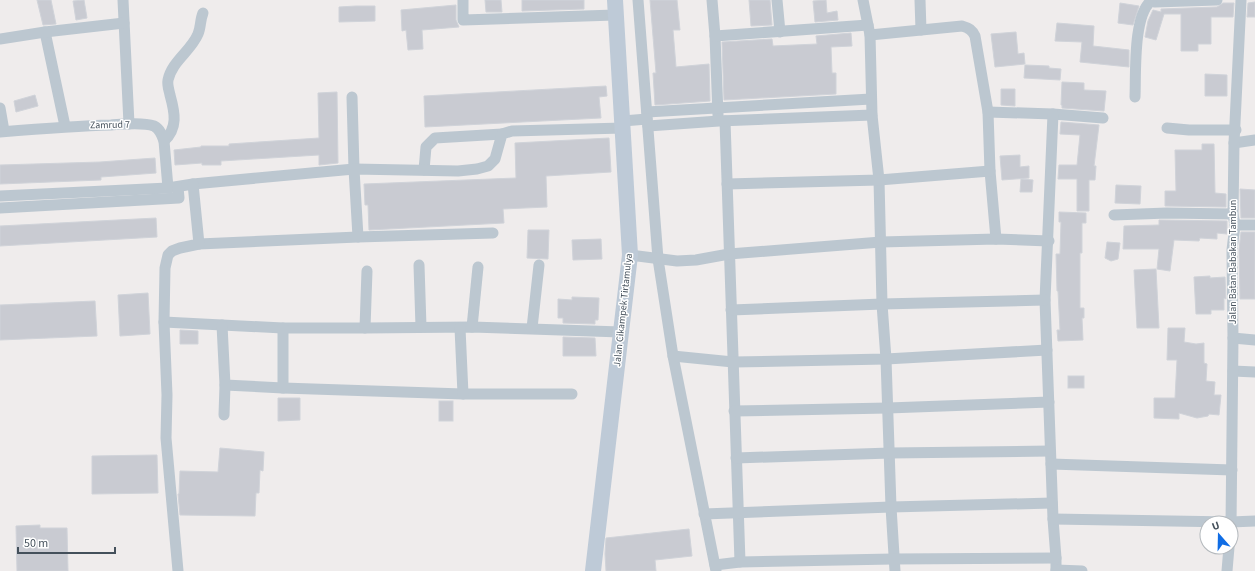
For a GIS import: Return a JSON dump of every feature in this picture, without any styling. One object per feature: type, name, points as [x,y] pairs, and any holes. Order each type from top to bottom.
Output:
[{"type":"street","points":[[123,0],[129,124]]},
{"type":"street","points":[[463,0],[463,20],[615,8]]},
{"type":"street","points":[[638,0],[658,259],[673,356],[716,568],[740,562],[1056,558]]},
{"type":"street","points":[[712,0],[716,36],[718,108],[722,121],[727,184],[740,562]]},
{"type":"street","points":[[777,0],[780,32]]},
{"type":"street","points":[[863,0],[869,30],[872,115],[879,180],[882,304],[886,359],[893,559],[895,571]]},
{"type":"street","points":[[920,0],[921,30]]},
{"type":"street","points":[[1135,97],[1138,36],[1146,5],[1151,0],[1155,2],[1217,0]]},
{"type":"street","name":"Jalan Batan Babakan Tambun","points":[[1231,515],[1234,143],[1236,130],[1241,0]]},
{"type":"street","name":"Jalan Cikampek Tirtamulya","points":[[593,571],[630,255],[615,8]]},
{"type":"street","points":[[0,208],[179,198],[173,187],[164,141],[172,131],[174,124],[168,80],[179,58],[191,45],[198,33],[200,19],[203,13]]},
{"type":"street","points":[[0,39],[124,23]]},
{"type":"street","points":[[716,36],[780,32],[921,30],[962,26],[968,27],[972,30],[975,36],[988,112],[990,171],[996,239]]},
{"type":"street","points":[[45,32],[65,126]]},
{"type":"street","points":[[352,97],[358,237]]},
{"type":"street","points":[[424,170],[426,147],[435,138],[502,134],[512,131],[623,124],[718,108],[871,99]]},
{"type":"street","points":[[0,108],[2,132]]},
{"type":"street","points":[[988,112],[1053,114],[1103,118]]},
{"type":"street","points":[[1053,114],[1045,300],[1052,503],[1056,570],[1082,571]]},
{"type":"street","points":[[648,119],[722,121],[872,115]]},
{"type":"street","name":"Zamrud 7","points":[[2,132],[65,126],[129,124],[153,126],[158,128],[164,141]]},
{"type":"street","points":[[1167,128],[1189,130],[1236,130]]},
{"type":"street","points":[[0,196],[173,187],[354,169],[458,171],[477,169],[488,166],[495,159],[502,134]]},
{"type":"street","points":[[1234,143],[1255,140]]},
{"type":"street","points":[[727,184],[879,180],[990,171]]},
{"type":"street","points":[[193,184],[199,244]]},
{"type":"street","points":[[1114,214],[1167,213],[1234,219],[1255,225]]},
{"type":"street","points":[[178,571],[166,438],[167,395],[164,322],[166,268],[168,255],[172,251],[180,248],[199,244],[493,233]]},
{"type":"street","points":[[630,255],[672,261],[686,261],[729,254],[881,242],[996,239],[1048,241]]},
{"type":"street","points":[[420,265],[421,327]]},
{"type":"street","points":[[532,328],[539,265]]},
{"type":"street","points":[[472,327],[478,267]]},
{"type":"street","points":[[365,328],[367,271]]},
{"type":"street","points":[[731,310],[1045,300]]},
{"type":"street","points":[[164,322],[283,328],[472,327],[621,332]]},
{"type":"street","points":[[222,326],[225,385],[224,415]]},
{"type":"street","points":[[283,328],[283,388]]},
{"type":"street","points":[[460,328],[463,394]]},
{"type":"street","points":[[1233,338],[1255,340]]},
{"type":"street","points":[[673,356],[733,362],[886,359],[1046,350]]},
{"type":"street","points":[[1233,371],[1255,372]]},
{"type":"street","points":[[225,385],[463,394],[572,394]]},
{"type":"street","points":[[734,411],[888,408],[1049,402]]},
{"type":"street","points":[[736,458],[890,453],[1050,451]]},
{"type":"street","points":[[1051,464],[1232,470]]},
{"type":"street","points":[[704,514],[1052,503]]},
{"type":"street","points":[[1053,519],[1199,523]]},
{"type":"street","points":[[1239,523],[1255,521]]},
{"type":"street","points":[[1227,571],[1228,555]]},
{"type":"building","points":[[37,0],[51,0],[56,24],[43,25]]},
{"type":"building","points":[[84,0],[87,18],[76,20],[73,1]]},
{"type":"building","points":[[485,0],[501,0],[502,12],[486,12]]},
{"type":"building","points":[[522,0],[584,0],[584,9],[522,11]]},
{"type":"building","points":[[650,0],[677,0],[680,30],[673,30],[676,67],[709,64],[710,101],[655,105],[653,73],[656,73]]},
{"type":"building","points":[[749,0],[770,0],[772,25],[751,26]]},
{"type":"building","points":[[826,0],[827,13],[837,11],[838,20],[815,22],[813,1]]},
{"type":"building","points":[[1255,2],[1255,17],[1247,17],[1248,3]]},
{"type":"building","points":[[1120,3],[1139,6],[1133,25],[1118,23]]},
{"type":"building","points":[[1223,3],[1234,3],[1233,17],[1211,17],[1211,44],[1198,44],[1198,51],[1181,51],[1181,14],[1164,14],[1156,40],[1145,37],[1148,21],[1153,10],[1161,12],[1161,9],[1217,7]]},
{"type":"building","points":[[456,5],[456,20],[459,27],[422,30],[423,49],[408,50],[406,30],[402,31],[401,10]]},
{"type":"building","points":[[375,6],[375,21],[339,22],[339,7]]},
{"type":"building","points":[[1057,23],[1094,26],[1093,46],[1129,50],[1129,67],[1080,62],[1082,42],[1055,41]]},
{"type":"building","points":[[1016,32],[1018,54],[1024,53],[1025,64],[995,67],[991,34]]},
{"type":"building","points":[[851,33],[852,46],[831,47],[832,73],[836,73],[836,94],[724,100],[722,42],[772,39],[773,46],[817,44],[816,36]]},
{"type":"building","points":[[1025,65],[1049,66],[1049,68],[1061,69],[1060,80],[1024,78]]},
{"type":"building","points":[[1205,74],[1227,75],[1227,96],[1205,96]]},
{"type":"building","points":[[1062,82],[1084,83],[1084,90],[1106,91],[1104,111],[1062,108]]},
{"type":"building","points":[[606,86],[607,96],[599,97],[601,118],[425,127],[424,96]]},
{"type":"building","points":[[1001,89],[1015,89],[1015,106],[1001,105]]},
{"type":"building","points":[[337,92],[338,163],[319,165],[319,155],[221,161],[221,165],[202,165],[202,163],[175,165],[174,150],[201,146],[229,146],[229,144],[319,138],[318,93]]},
{"type":"building","points":[[35,95],[38,106],[16,112],[14,101]]},
{"type":"building","points":[[1061,122],[1099,125],[1094,166],[1096,166],[1095,180],[1089,180],[1089,211],[1077,211],[1077,179],[1058,179],[1059,165],[1077,165],[1080,135],[1060,134]]},
{"type":"building","points":[[609,138],[611,172],[546,176],[547,207],[503,209],[504,223],[369,230],[368,205],[365,205],[364,184],[516,178],[515,143]]},
{"type":"building","points":[[1202,144],[1214,144],[1215,193],[1226,194],[1226,207],[1165,206],[1165,191],[1176,191],[1175,150],[1202,150]]},
{"type":"building","points":[[1020,155],[1020,167],[1029,166],[1029,178],[1002,180],[1000,156]]},
{"type":"building","points":[[155,158],[156,173],[101,177],[101,180],[0,184],[0,165],[100,162]]},
{"type":"building","points":[[1021,179],[1033,180],[1032,192],[1020,192]]},
{"type":"building","points":[[1116,185],[1141,186],[1140,204],[1115,203]]},
{"type":"building","points":[[1240,189],[1255,190],[1255,218],[1241,218]]},
{"type":"building","points":[[1059,212],[1086,213],[1086,223],[1082,223],[1082,253],[1080,253],[1080,308],[1084,308],[1084,318],[1082,318],[1083,340],[1058,341],[1057,330],[1060,330],[1056,254],[1060,254],[1061,222],[1059,222]]},
{"type":"building","points":[[156,218],[157,237],[0,246],[0,226]]},
{"type":"building","points":[[1159,220],[1227,221],[1227,234],[1217,233],[1217,239],[1200,238],[1199,241],[1174,240],[1170,271],[1157,269],[1159,249],[1123,249],[1124,226],[1159,225]]},
{"type":"building","points":[[528,230],[549,230],[548,259],[527,258]]},
{"type":"building","points":[[1241,232],[1255,232],[1255,299],[1240,299],[1239,250]]},
{"type":"building","points":[[601,239],[602,259],[573,260],[572,240]]},
{"type":"building","points":[[1107,242],[1120,243],[1118,259],[1111,261],[1105,258]]},
{"type":"building","points":[[1156,269],[1159,328],[1137,328],[1134,270]]},
{"type":"building","points":[[1210,276],[1210,278],[1225,277],[1226,299],[1224,298],[1224,310],[1211,310],[1211,314],[1196,314],[1194,277]]},
{"type":"building","points":[[148,293],[150,334],[120,336],[118,295]]},
{"type":"building","points":[[572,297],[599,298],[598,320],[595,320],[595,324],[563,323],[563,318],[558,318],[558,299],[572,300]]},
{"type":"building","points":[[95,301],[97,336],[0,340],[0,305]]},
{"type":"building","points":[[1168,328],[1185,328],[1184,342],[1196,344],[1204,343],[1204,363],[1207,364],[1206,381],[1215,382],[1214,395],[1221,395],[1219,415],[1209,414],[1208,416],[1197,418],[1179,413],[1179,419],[1154,418],[1154,398],[1175,398],[1177,360],[1167,360]]},
{"type":"building","points":[[180,330],[198,331],[198,344],[180,344]]},
{"type":"building","points":[[563,337],[595,338],[596,356],[563,356]]},
{"type":"building","points":[[1068,376],[1084,376],[1084,388],[1068,388]]},
{"type":"building","points":[[278,398],[300,398],[300,420],[278,421]]},
{"type":"building","points":[[439,401],[453,401],[453,421],[439,421]]},
{"type":"building","points":[[220,448],[264,452],[263,471],[260,470],[259,493],[256,493],[255,516],[180,515],[178,494],[180,471],[218,472]]},
{"type":"building","points":[[157,455],[158,493],[92,494],[92,456]]},
{"type":"building","points":[[40,525],[40,528],[67,528],[68,571],[17,571],[16,526]]},
{"type":"building","points":[[689,529],[692,556],[655,560],[656,571],[606,571],[606,538]]}]
